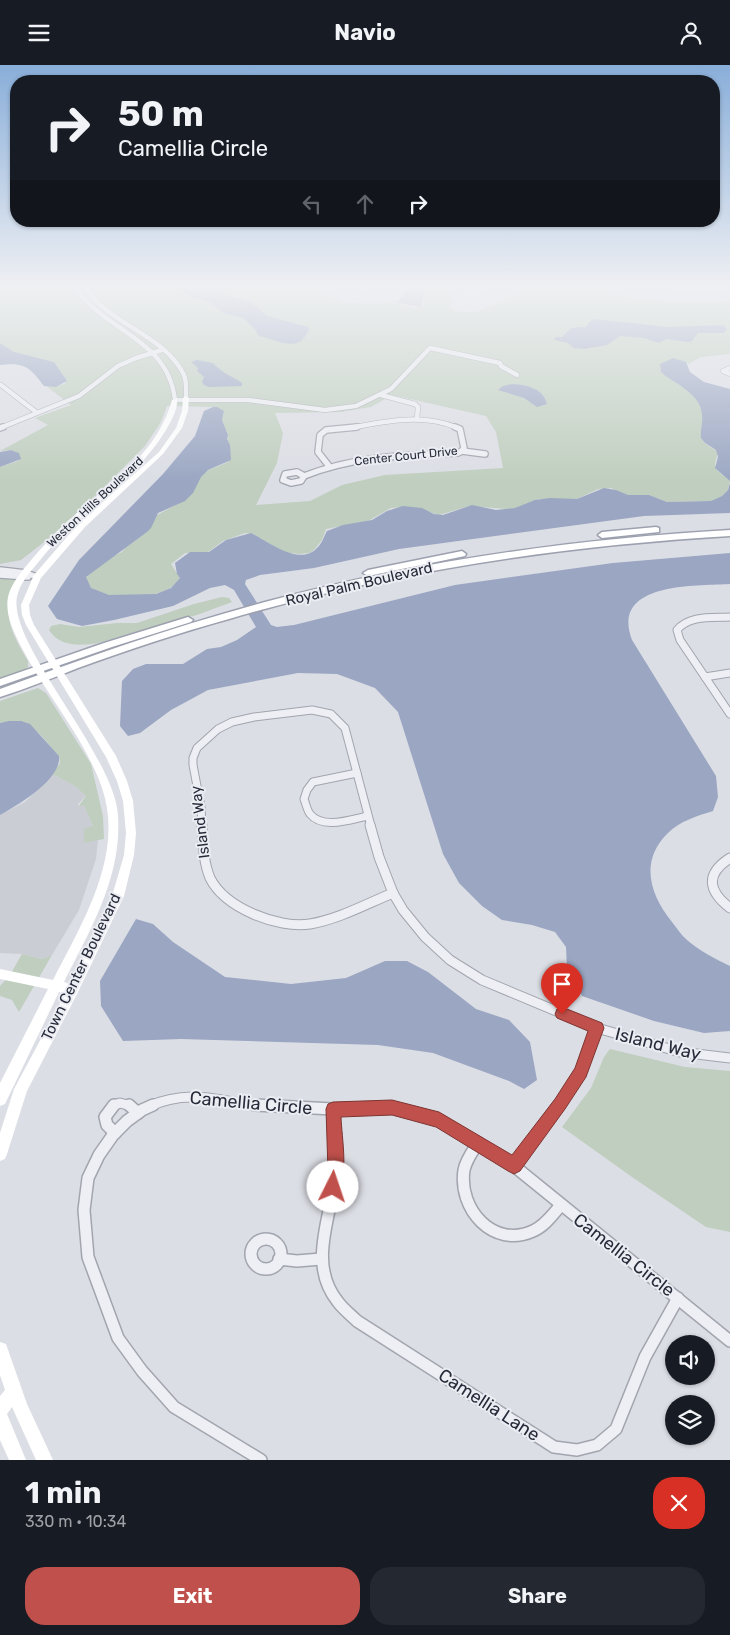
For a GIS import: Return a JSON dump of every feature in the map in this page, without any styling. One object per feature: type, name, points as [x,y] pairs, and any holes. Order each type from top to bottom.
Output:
[{"type":"main road","name":"Royal Palm Boulevard","points":[[0,683],[56,668],[164,627],[238,610],[398,566],[471,553],[625,532],[730,526]]},
{"type":"main road","name":"Royal Palm Boulevard","points":[[260,603],[486,558],[588,544],[730,533]]},
{"type":"main road","name":"Royal Palm Boulevard","points":[[0,693],[41,673]]},
{"type":"street","name":"Weston Hills Boulevard","points":[[41,673],[14,624],[11,613],[12,597],[25,575],[69,524],[149,451],[167,427],[175,400],[175,390],[162,361],[154,353]]},
{"type":"street","points":[[0,428],[80,396],[93,388],[117,367],[154,353]]},
{"type":"street","name":"Weston Hills Boulevard","points":[[56,668],[26,615],[26,598],[37,577],[82,525],[161,453],[179,427],[186,400],[185,376],[164,353]]},
{"type":"street","points":[[175,400],[248,400],[310,409],[356,406],[381,395],[400,381],[426,353]]},
{"type":"street","points":[[451,353],[500,363],[501,366],[517,375]]},
{"type":"street","points":[[730,368],[723,371],[730,374]]},
{"type":"street","points":[[0,383],[36,412]]},
{"type":"street","points":[[381,395],[383,398],[415,408],[414,419]]},
{"type":"street","name":"Center Court Drive","points":[[304,476],[328,466],[381,456],[458,453],[464,448],[460,429],[440,421],[414,419],[328,429],[320,435],[318,453],[328,466]]},
{"type":"street","points":[[462,451],[485,453]]},
{"type":"street","points":[[0,570],[37,577]]},
{"type":"street","points":[[0,575],[25,575]]},
{"type":"street","points":[[730,617],[691,620],[677,630],[680,640],[730,714]]},
{"type":"street","name":"Town Center Boulevard","points":[[0,1154],[20,1089],[73,990],[118,896],[129,855],[128,801],[122,781],[101,739],[56,668]]},
{"type":"street","name":"Town Center Boulevard","points":[[0,1099],[97,907],[110,867],[114,837],[110,797],[99,767],[41,673]]},
{"type":"street","points":[[705,677],[730,673]]},
{"type":"street","name":"Island Way","points":[[394,893],[316,922],[300,925],[271,920],[239,908],[223,896],[210,878],[204,862],[202,808],[192,764],[195,751],[222,727],[238,721],[312,710],[324,711],[340,720],[345,728],[379,857],[394,893],[403,910],[425,937],[450,960],[482,980],[597,1028],[680,1052],[730,1058]]},
{"type":"street","points":[[357,773],[313,782],[307,790],[304,799],[310,814],[318,820],[326,822],[368,816]]},
{"type":"street","points":[[114,837],[130,833]]},
{"type":"street","points":[[730,858],[719,863],[712,875],[712,889],[719,901],[730,908]]},
{"type":"street","points":[[0,975],[73,990]]},
{"type":"street","points":[[514,1166],[560,1104],[581,1071],[597,1028]]},
{"type":"street","name":"Camellia Circle","points":[[261,1460],[174,1407],[142,1371],[118,1339],[88,1257],[84,1210],[88,1178],[99,1155],[115,1133],[138,1113],[167,1099],[198,1095],[261,1106],[333,1109],[392,1108],[439,1120],[514,1166],[730,1341]]},
{"type":"street","points":[[115,1133],[107,1125],[105,1117],[109,1108],[117,1102],[124,1101],[130,1104],[138,1113]]},
{"type":"street","name":"Camellia Lane","points":[[333,1109],[336,1171],[331,1202],[323,1231],[321,1259],[322,1269],[329,1289],[350,1315],[554,1447],[577,1449],[597,1445],[616,1429],[645,1357],[678,1298]]},
{"type":"street","points":[[478,1143],[467,1160],[463,1177],[470,1210],[481,1221],[496,1232],[513,1236],[531,1232],[547,1222],[561,1205]]},
{"type":"street","points":[[279,1259],[297,1261],[321,1259]]},
{"type":"street","points":[[0,1350],[6,1395],[45,1460]]},
{"type":"street","points":[[0,1409],[6,1395]]},
{"type":"street","points":[[0,1418],[18,1460]]},
{"type":"shaded area","points":[[52,774],[75,786],[86,796],[78,806],[84,804],[93,826],[84,843],[98,840],[96,859],[79,910],[52,955],[43,959],[22,954],[0,953],[0,815],[25,802]]},
{"type":"green space","points":[[14,353],[730,353],[701,357],[688,364],[686,362],[661,372],[691,394],[700,405],[703,416],[702,439],[707,445],[717,451],[715,467],[730,481],[728,490],[722,496],[711,501],[667,502],[649,495],[627,495],[611,488],[598,489],[577,499],[539,499],[517,508],[507,509],[469,506],[439,515],[402,507],[391,508],[368,521],[326,529],[322,540],[309,553],[283,552],[254,534],[245,533],[223,541],[208,552],[185,553],[171,564],[180,578],[174,585],[164,591],[140,597],[102,594],[92,590],[83,580],[106,560],[122,552],[147,532],[149,525],[157,515],[187,499],[194,491],[197,480],[204,472],[228,462],[228,435],[222,420],[224,411],[213,407],[167,406],[161,422],[145,446],[90,501],[48,539],[21,560],[0,564],[0,467],[18,461],[16,452],[11,450],[0,451],[48,425],[35,418],[71,405],[46,386],[56,387],[66,383],[54,362]],"holes":[[[392,395],[486,416],[496,432],[503,468],[385,475],[342,485],[310,501],[256,505],[277,463],[283,433],[275,413],[341,412],[371,407]]]},
{"type":"green space","points":[[0,575],[17,579],[10,602],[10,621],[16,640],[28,661],[28,667],[24,671],[0,679]]},
{"type":"green space","points":[[222,597],[229,598],[232,602],[197,615],[98,643],[71,644],[59,640],[49,630],[51,626],[60,624],[79,627],[137,623]]},
{"type":"green space","points":[[38,688],[46,693],[91,764],[103,816],[104,839],[84,843],[84,829],[93,826],[84,805],[78,807],[86,796],[75,786],[52,774],[60,763],[59,756],[40,734],[28,725],[20,722],[0,723],[0,701]]},
{"type":"green space","points":[[22,954],[43,959],[52,955],[19,1012],[12,1000],[0,996],[0,986],[10,975]]},
{"type":"green space","points":[[610,1049],[685,1067],[730,1071],[730,1232],[706,1227],[562,1127],[591,1088],[604,1057]]},
{"type":"water","points":[[0,353],[18,353],[54,362],[67,381],[56,387],[44,386],[35,374],[26,367],[15,364],[0,365]]},
{"type":"water","points":[[673,358],[686,362],[690,372],[704,382],[730,389],[730,481],[715,468],[718,457],[716,450],[701,438],[702,415],[697,401],[686,390],[661,372],[660,364]]},
{"type":"water","points":[[197,360],[213,363],[223,372],[242,383],[242,386],[209,387],[204,385],[202,382],[204,377],[191,362]]},
{"type":"water","points":[[512,384],[534,388],[542,394],[547,404],[537,407],[524,398],[498,390],[503,386]]},
{"type":"water","points":[[213,407],[224,411],[222,420],[228,435],[231,460],[208,470],[201,477],[193,493],[185,501],[158,513],[147,532],[86,577],[91,588],[109,595],[156,594],[171,588],[180,578],[177,574],[175,563],[190,552],[209,552],[226,540],[251,533],[284,551],[301,555],[310,553],[319,546],[327,531],[343,525],[372,520],[387,511],[403,506],[422,508],[434,514],[443,515],[472,505],[496,510],[515,508],[535,500],[550,498],[577,499],[604,488],[628,495],[649,495],[667,502],[711,501],[722,496],[728,490],[730,483],[730,513],[644,516],[399,549],[314,568],[260,575],[246,580],[245,584],[271,625],[277,627],[294,625],[455,585],[613,563],[730,553],[730,584],[697,585],[660,591],[644,597],[633,607],[628,621],[632,640],[716,776],[718,797],[713,811],[683,822],[668,833],[653,855],[651,878],[653,889],[664,912],[683,936],[702,951],[730,966],[730,1031],[704,1033],[654,1021],[582,996],[567,970],[566,947],[555,932],[532,925],[502,920],[482,906],[459,883],[443,854],[398,712],[375,688],[337,674],[298,673],[208,690],[171,710],[140,733],[128,736],[120,726],[122,681],[133,669],[146,664],[183,664],[207,649],[221,647],[237,640],[256,627],[234,590],[225,585],[210,588],[173,606],[82,626],[57,619],[48,606],[79,560],[163,474],[195,436],[204,411]]},
{"type":"water","points":[[11,450],[19,453],[21,459],[0,467],[0,452]]},
{"type":"water","points":[[21,721],[30,724],[59,756],[54,774],[46,782],[27,798],[0,815],[0,723]]},
{"type":"water","points":[[136,919],[153,924],[173,942],[225,977],[291,984],[346,978],[385,961],[407,961],[428,972],[476,1009],[509,1020],[530,1042],[537,1080],[524,1089],[509,1081],[433,1053],[378,1045],[181,1039],[123,1041],[101,1006],[100,981]]},
{"type":"route","points":[[333,1187],[336,1171],[333,1109],[392,1108],[439,1120],[514,1166],[560,1104],[581,1071],[597,1028],[562,1014]]}]
